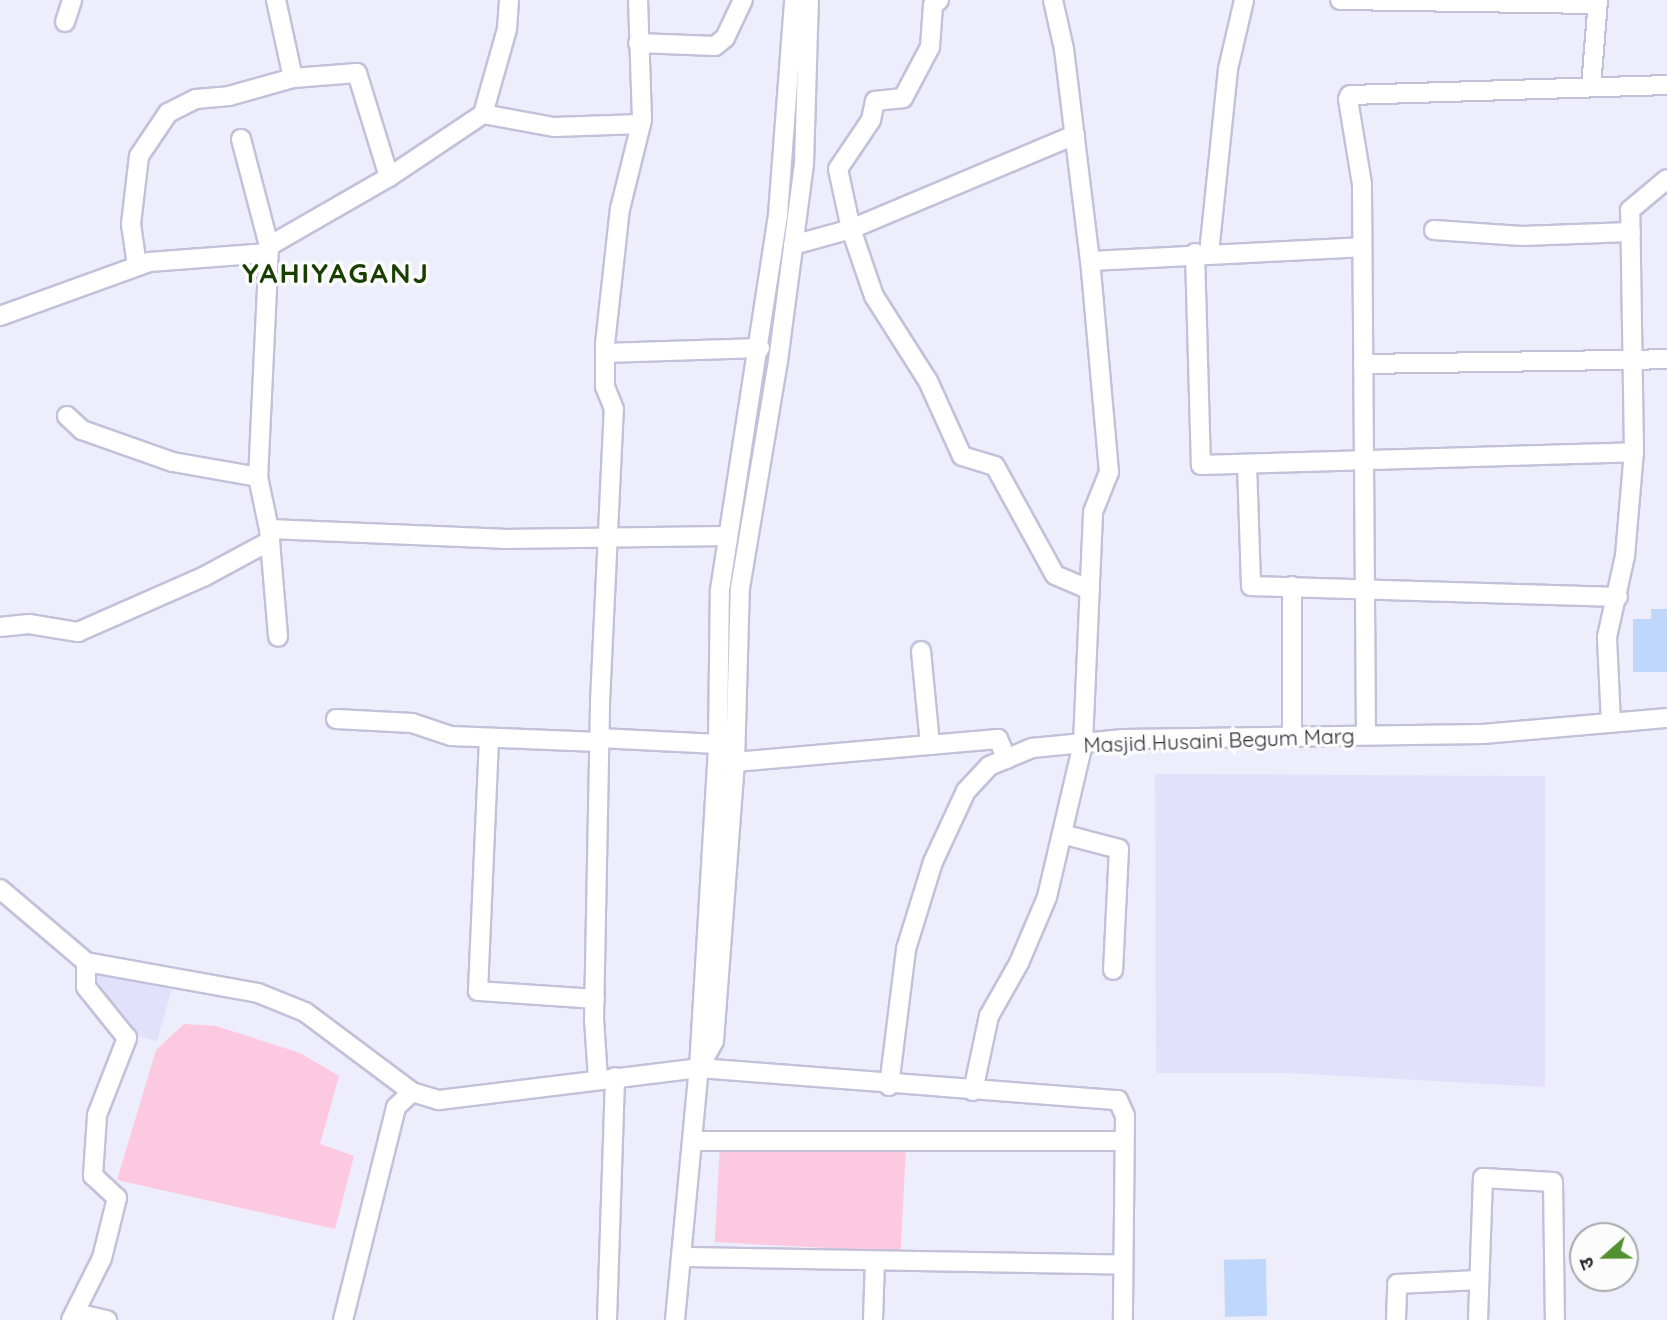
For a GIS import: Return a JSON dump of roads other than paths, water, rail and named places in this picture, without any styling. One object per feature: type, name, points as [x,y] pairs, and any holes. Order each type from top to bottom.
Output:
[{"type":"street","points":[[65,22],[72,0]]},
{"type":"street","points":[[276,0],[293,78]]},
{"type":"street","points":[[0,316],[137,266],[268,249],[389,177],[483,114],[507,29],[509,0]]},
{"type":"street","points":[[607,1320],[606,1078],[595,999],[599,740],[614,409],[605,387],[605,353],[620,209],[640,124],[638,0]]},
{"type":"street","points":[[638,43],[715,46],[725,37],[743,0]]},
{"type":"street","points":[[675,1320],[699,1068],[718,744],[726,536],[760,348],[778,215],[794,0]]},
{"type":"street","points":[[699,1068],[714,1041],[735,762],[740,588],[804,164],[809,0]]},
{"type":"street","points":[[939,0],[933,5],[930,47],[903,98],[875,101],[871,120],[838,169],[851,229],[874,296],[928,381],[962,456],[995,466],[1055,575],[1090,590]]},
{"type":"street","points":[[973,1091],[989,1016],[1019,963],[1047,897],[1083,743],[1093,512],[1109,471],[1090,261],[1075,135],[1053,0]]},
{"type":"street","points":[[1244,0],[1228,69],[1202,253],[1200,465],[1634,452]]},
{"type":"street","points":[[1340,0],[1597,2],[1591,87]]},
{"type":"street","points":[[137,266],[131,224],[139,156],[168,113],[196,99],[229,96],[293,78],[357,73],[389,177]]},
{"type":"street","points":[[1366,735],[1362,184],[1350,95],[1667,85]]},
{"type":"street","points":[[483,114],[554,127],[640,124]]},
{"type":"street","points":[[793,246],[851,229],[1075,135]]},
{"type":"street","points":[[241,139],[268,249],[258,477],[270,535],[278,637]]},
{"type":"street","points":[[1611,723],[1608,637],[1618,597],[1634,452],[1630,210],[1667,179]]},
{"type":"street","points":[[1434,230],[1522,236],[1631,232]]},
{"type":"street","points":[[1090,261],[1202,253],[1362,247]]},
{"type":"street","points":[[605,353],[760,348]]},
{"type":"street","points":[[1363,365],[1633,362],[1667,359]]},
{"type":"street","points":[[67,416],[82,430],[173,463],[258,477]]},
{"type":"street","points":[[1247,464],[1251,586],[1618,597]]},
{"type":"street","points":[[0,626],[29,624],[78,632],[205,576],[270,535],[608,540],[726,536]]},
{"type":"street","points":[[1292,586],[1292,736]]},
{"type":"street","points":[[921,650],[930,745]]},
{"type":"street","name":"Masjid Husaini Begum Marg","points":[[889,1086],[906,949],[933,862],[966,791],[989,766],[1032,748],[1083,743],[1292,736],[1483,734],[1667,718]]},
{"type":"street","points":[[336,719],[412,723],[451,736],[489,739],[718,744]]},
{"type":"street","points":[[489,739],[478,992],[595,999]]},
{"type":"street","points":[[735,762],[998,739],[1007,759]]},
{"type":"street","points":[[1062,834],[1119,849],[1113,970]]},
{"type":"street","points":[[0,889],[86,962],[258,993],[305,1012],[412,1092],[439,1100],[699,1068],[889,1086],[1118,1100],[1125,1116],[1123,1320]]},
{"type":"street","points":[[86,962],[86,987],[127,1038],[97,1115],[93,1176],[117,1198],[102,1258],[74,1316],[107,1320]]},
{"type":"street","points":[[344,1320],[396,1107],[412,1092]]},
{"type":"street","points":[[693,1141],[1125,1141]]},
{"type":"street","points":[[1478,1320],[1483,1178],[1553,1182],[1555,1320]]},
{"type":"street","points":[[682,1257],[1123,1265]]},
{"type":"street","points":[[873,1320],[875,1261]]},
{"type":"street","points":[[1396,1320],[1397,1284],[1478,1280]]},
{"type":"district","name":"YAHIYAGANJ","points":[[336,273]]}]
